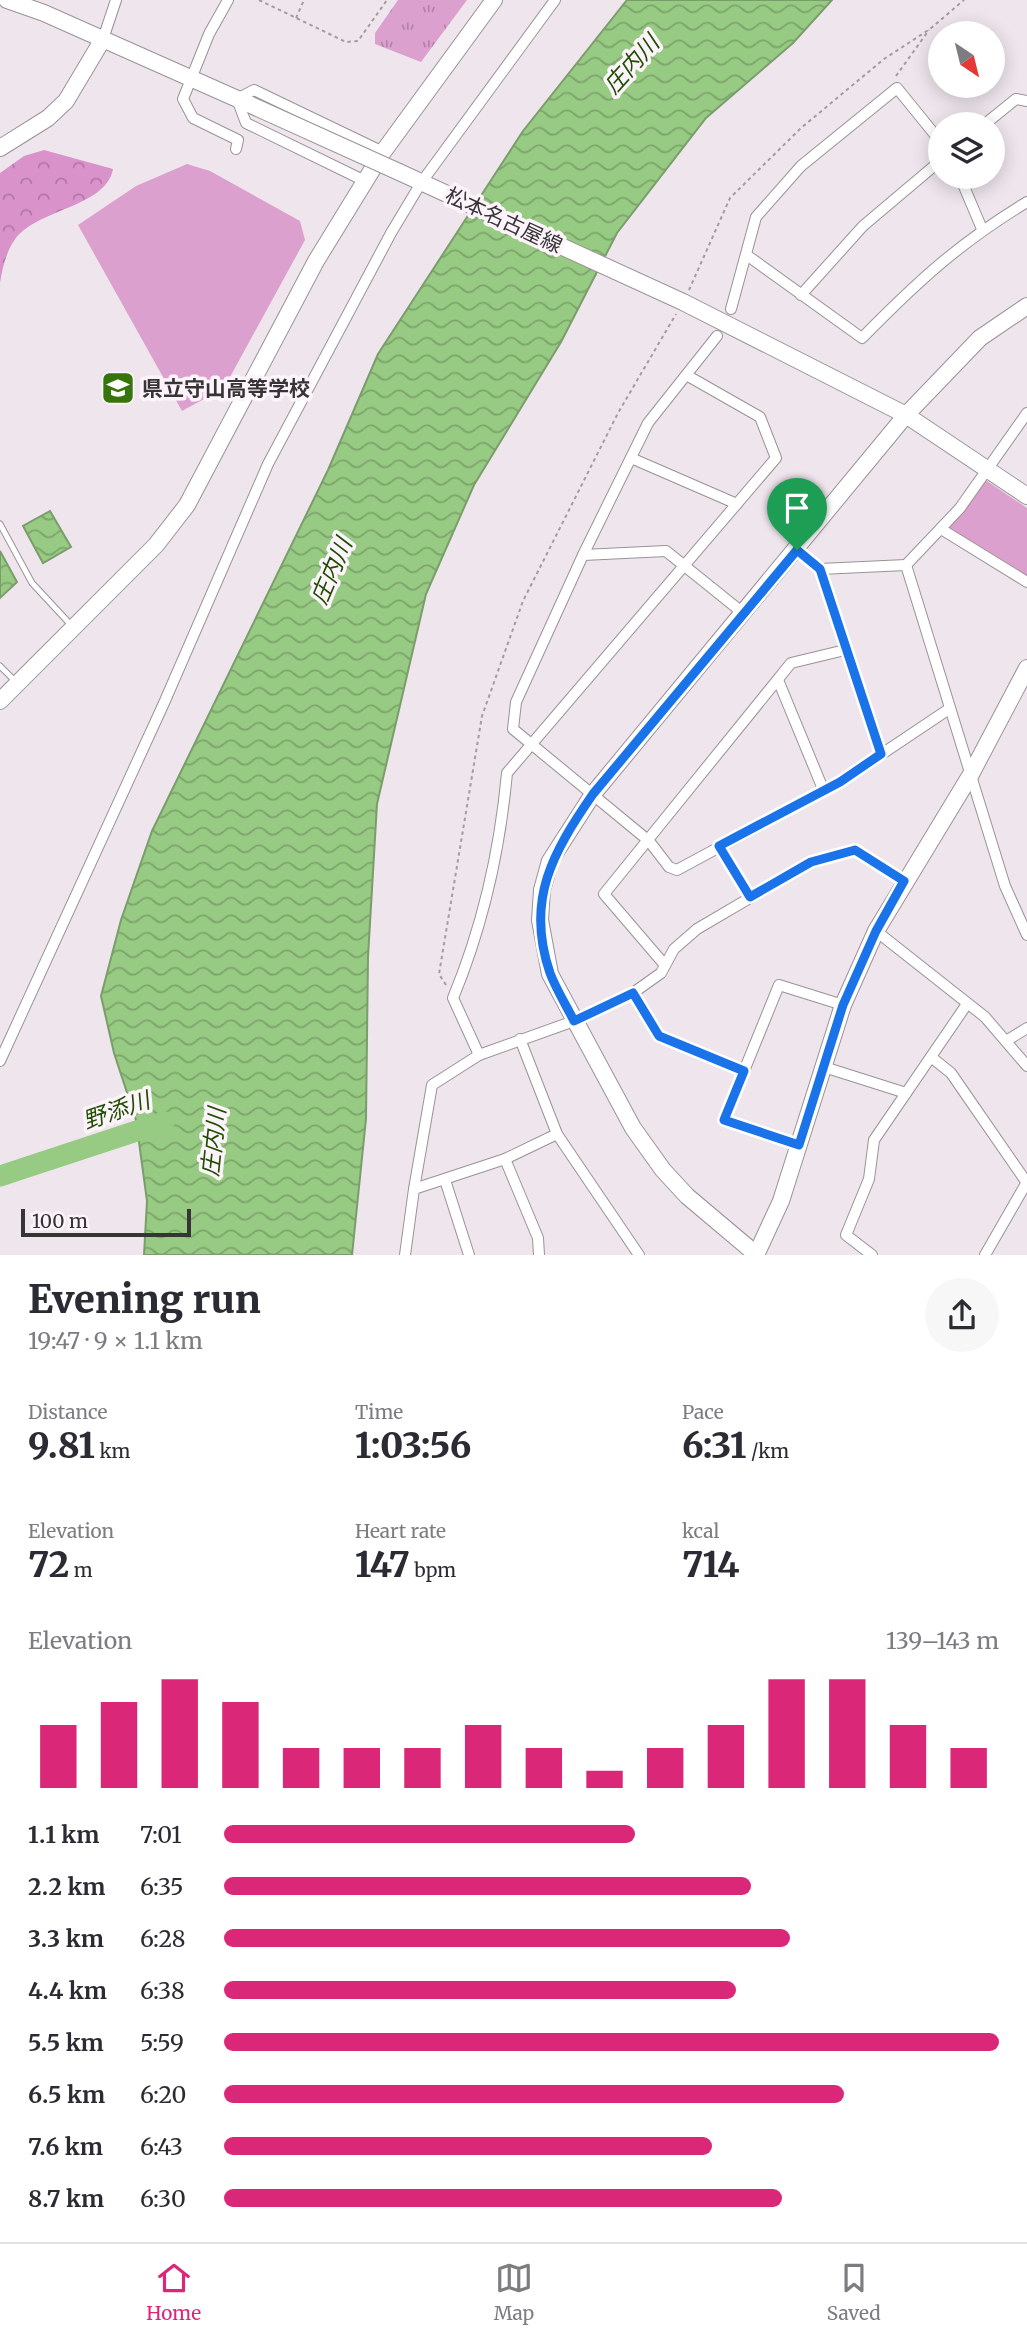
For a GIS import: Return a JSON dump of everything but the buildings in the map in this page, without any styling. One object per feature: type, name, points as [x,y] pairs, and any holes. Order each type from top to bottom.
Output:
[{"type":"street","name":"松本名古屋線","points":[[7,0],[192,78],[677,300],[906,415],[1027,496]]},
{"type":"street","points":[[0,148],[48,118],[66,101],[103,39],[116,0]]},
{"type":"street","points":[[228,0],[183,99],[193,118],[238,140],[236,149]]},
{"type":"street","points":[[0,701],[156,545],[187,505],[316,261],[383,152],[494,0]]},
{"type":"street","points":[[0,1061],[164,702],[264,473],[391,233],[421,183],[555,0]]},
{"type":"street","points":[[730,309],[748,257],[756,218],[801,166],[897,88],[928,126]]},
{"type":"street","points":[[365,181],[246,122],[244,102],[254,90],[383,152]]},
{"type":"street","points":[[1000,112],[1016,99],[1027,101]]},
{"type":"street","points":[[801,295],[863,226],[928,171]]},
{"type":"street","points":[[965,189],[982,229]]},
{"type":"street","points":[[748,257],[862,338],[919,279],[982,229],[1027,202]]},
{"type":"street","points":[[1026,674],[970,776],[876,931],[843,1005],[781,1201],[756,1255],[687,1196],[663,1170],[633,1128],[550,974],[540,920],[542,890],[559,845],[593,794],[906,415],[980,338],[1027,306]]},
{"type":"street","points":[[717,337],[648,423],[583,555],[516,702],[513,729],[649,841],[669,867],[677,870],[840,782],[949,709]]},
{"type":"street","points":[[478,1055],[453,998],[472,953],[504,807],[507,773],[776,458],[760,417],[688,376]]},
{"type":"street","points":[[820,569],[906,565],[960,508],[1027,413]]},
{"type":"street","points":[[631,458],[737,504]]},
{"type":"street","points":[[941,529],[1027,582]]},
{"type":"street","points":[[797,550],[820,569],[881,754]]},
{"type":"street","points":[[583,555],[666,551],[743,612]]},
{"type":"street","points":[[906,565],[1005,886],[1027,935]]},
{"type":"street","points":[[664,964],[604,894],[791,663],[845,650]]},
{"type":"street","points":[[778,680],[823,789]]},
{"type":"street","points":[[719,846],[750,897]]},
{"type":"street","points":[[405,1255],[432,1085],[478,1055],[574,1021],[633,993],[661,973],[674,949],[697,929],[811,862],[855,850],[904,881]]},
{"type":"street","points":[[876,931],[985,1017],[1027,1066]]},
{"type":"street","points":[[799,1145],[724,1120],[779,985],[843,1005]]},
{"type":"street","points":[[633,993],[659,1036],[744,1071]]},
{"type":"street","points":[[872,1255],[846,1235],[869,1180],[874,1140],[967,1004]]},
{"type":"street","points":[[1006,1041],[1027,1028]]},
{"type":"street","points":[[520,1039],[557,1134],[639,1255]]},
{"type":"street","points":[[931,1058],[951,1073],[1027,1183],[985,1255]]},
{"type":"street","points":[[824,1067],[905,1093]]},
{"type":"street","points":[[414,1189],[505,1158],[557,1134]]},
{"type":"street","points":[[505,1158],[538,1238],[539,1255]]},
{"type":"street","points":[[445,1180],[469,1255]]},
{"type":"lane","points":[[0,524],[32,583],[74,628]]},
{"type":"lane","points":[[0,666],[18,683]]},
{"type":"path","points":[[259,0],[346,42],[358,41],[387,0]]},
{"type":"path","points":[[296,18],[304,0]]},
{"type":"path","points":[[897,88],[894,79],[928,32]]},
{"type":"green space","points":[[398,0],[467,0],[421,62],[375,44],[375,33]]},
{"type":"green space","points":[[44,150],[113,169],[108,182],[97,192],[24,230],[9,250],[0,283],[0,173],[24,156]]},
{"type":"green space","points":[[187,164],[210,171],[300,221],[305,240],[224,388],[182,411],[78,225],[136,186]]},
{"type":"green space","points":[[987,481],[1027,508],[1027,577],[949,532],[949,527],[982,482]]},
{"type":"water","name":"庄内川","points":[[627,0],[832,0],[793,43],[706,118],[617,233],[561,342],[474,485],[426,594],[377,804],[368,957],[366,1119],[352,1255],[144,1255],[147,1201],[136,1120],[114,1053],[101,996],[121,920],[152,831],[328,470],[378,354],[523,131]]},
{"type":"water","points":[[50,511],[71,547],[43,563],[23,526]]},
{"type":"water","points":[[0,551],[17,582],[0,598]]},
{"type":"waterway","name":"野添川","points":[[0,1176],[164,1122]]},
{"type":"place","name":"県立守山高等学校","points":[[118,388]]},
{"type":"route","points":[[797,550],[820,569],[881,754],[840,782],[719,846],[750,897],[811,862],[855,850],[904,881],[876,931],[843,1005],[799,1145],[724,1120],[744,1071],[659,1036],[633,993],[574,1021],[550,974],[540,920],[542,890],[550,862],[593,794],[797,550]]}]
